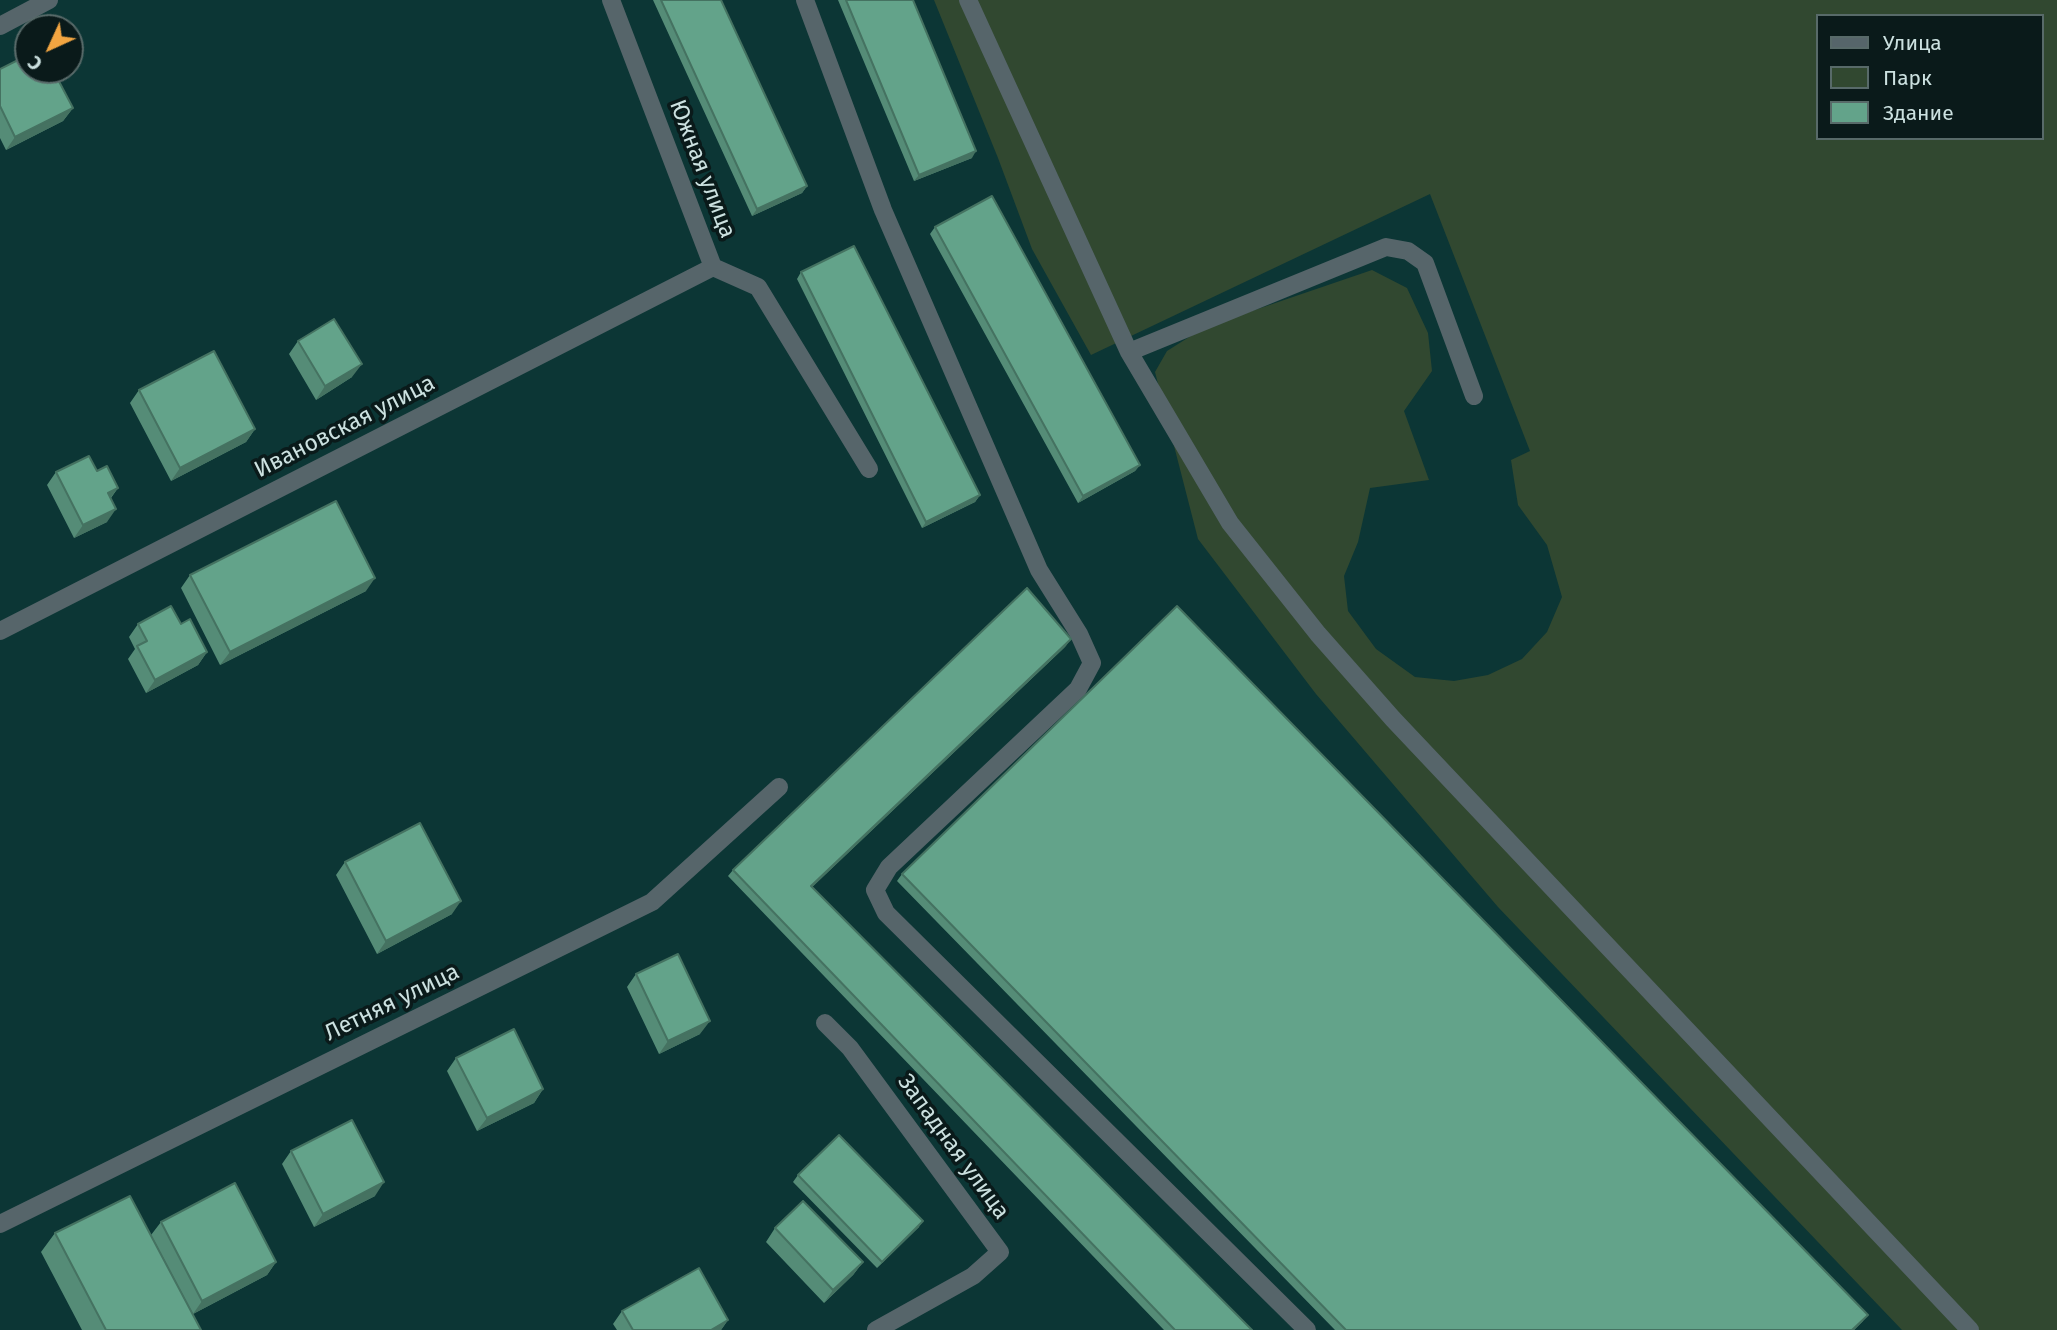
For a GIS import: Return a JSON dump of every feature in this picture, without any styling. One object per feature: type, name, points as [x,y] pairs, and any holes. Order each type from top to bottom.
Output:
[{"type":"street","points":[[0,26],[50,0]]},
{"type":"street","name":"Южная улица","points":[[611,0],[713,267],[758,287],[869,469]]},
{"type":"street","points":[[805,0],[894,236],[1039,570],[1079,634],[1092,663],[1078,689],[889,867],[875,890],[886,914],[1307,1330]]},
{"type":"street","points":[[968,0],[1129,352],[1230,523],[1318,634],[1393,719],[1970,1330]]},
{"type":"street","points":[[1129,352],[1386,247],[1408,251],[1425,263],[1474,396]]},
{"type":"street","name":"Ивановская улица","points":[[0,632],[713,267]]},
{"type":"street","name":"Летняя улица","points":[[0,1224],[652,902],[779,787]]},
{"type":"street","name":"Западная улица","points":[[825,1023],[850,1048],[1000,1252],[973,1276],[876,1330]]},
{"type":"green space","points":[[934,0],[2057,0],[2057,1330],[1902,1330],[1498,907],[1316,694],[1198,539],[1155,372],[1167,351],[1205,327],[1372,270],[1407,288],[1428,333],[1432,371],[1404,411],[1429,480],[1370,488],[1358,542],[1344,576],[1348,611],[1376,649],[1415,677],[1454,681],[1488,675],[1522,659],[1547,632],[1562,597],[1547,545],[1518,505],[1511,460],[1530,451],[1430,194],[1091,355],[1032,249]]},
{"type":"building","points":[[661,0],[721,0],[807,186],[757,209]]},
{"type":"building","points":[[846,0],[913,0],[976,151],[919,175]]},
{"type":"building","points":[[14,62],[14,84],[60,84],[73,108],[15,137],[0,106],[0,69]]},
{"type":"building","points":[[992,196],[1140,465],[1083,496],[935,227]]},
{"type":"building","points":[[854,246],[980,495],[926,522],[801,272]]},
{"type":"building","points":[[334,319],[362,364],[325,386],[298,341]]},
{"type":"building","points":[[214,351],[255,429],[180,468],[139,390]]},
{"type":"building","points":[[89,456],[97,471],[107,466],[118,488],[108,493],[116,509],[83,525],[56,472]]},
{"type":"building","points":[[336,501],[375,578],[230,652],[190,575]]},
{"type":"building","points":[[1027,588],[1071,639],[811,886],[1252,1330],[1175,1330],[733,870]]},
{"type":"building","points":[[171,606],[181,624],[190,619],[207,652],[155,680],[137,646],[147,641],[138,624]]},
{"type":"building","points":[[1177,606],[1868,1315],[1852,1330],[1346,1330],[902,874]]},
{"type":"building","points":[[420,823],[461,901],[386,941],[345,862]]},
{"type":"building","points":[[678,954],[710,1021],[668,1041],[636,974]]},
{"type":"building","points":[[514,1029],[543,1089],[487,1118],[456,1058]]},
{"type":"building","points":[[352,1120],[384,1182],[323,1214],[291,1151]]},
{"type":"building","points":[[839,1135],[923,1221],[882,1262],[798,1175]]},
{"type":"building","points":[[235,1183],[276,1262],[202,1301],[161,1222]]},
{"type":"building","points":[[130,1196],[201,1330],[106,1330],[55,1233]]},
{"type":"building","points":[[803,1201],[863,1262],[833,1290],[775,1228]]},
{"type":"building","points":[[699,1268],[728,1320],[711,1330],[633,1330],[622,1311]]}]
